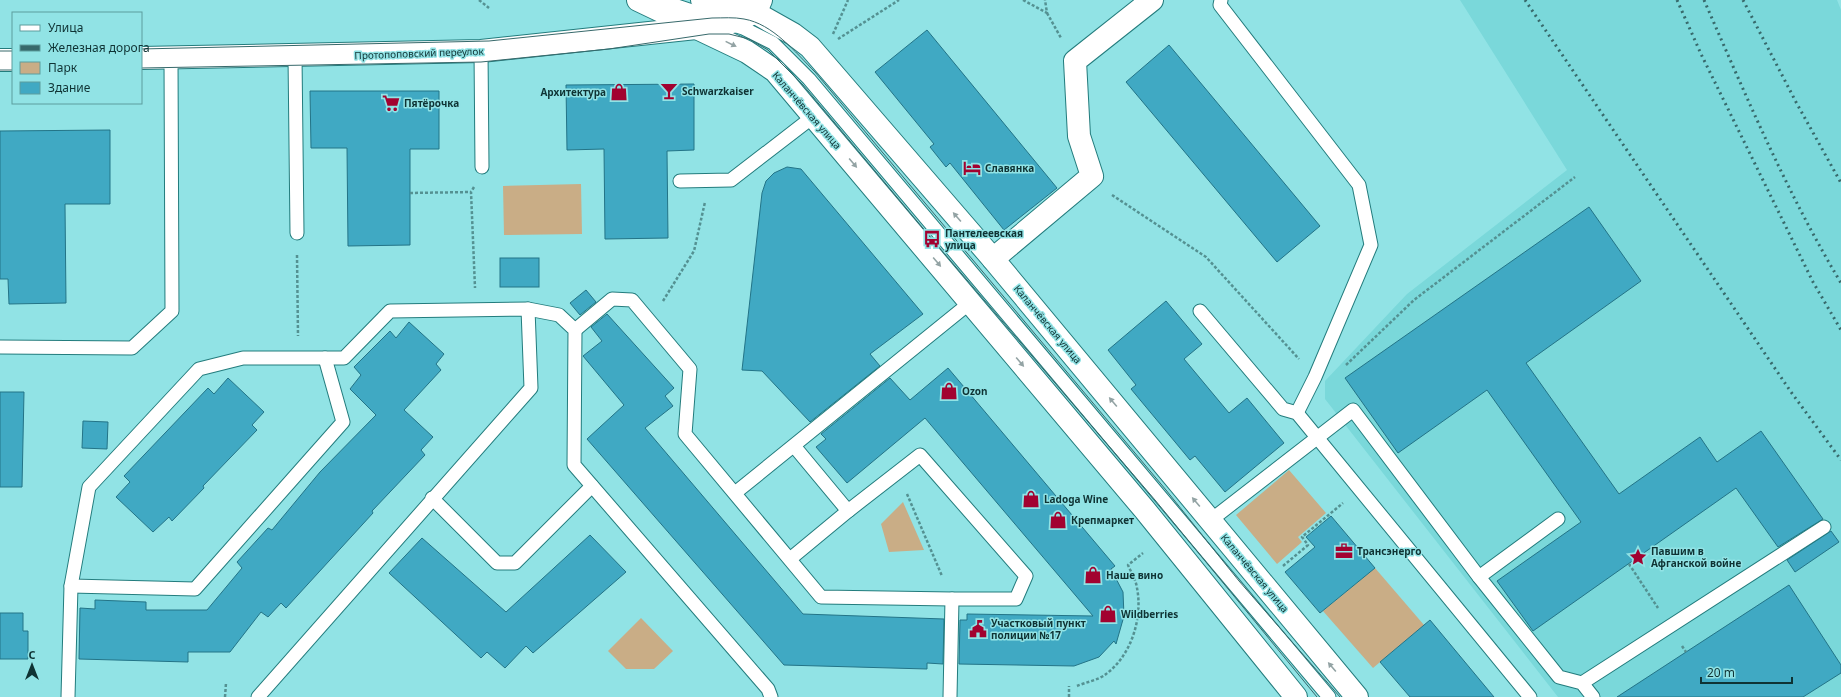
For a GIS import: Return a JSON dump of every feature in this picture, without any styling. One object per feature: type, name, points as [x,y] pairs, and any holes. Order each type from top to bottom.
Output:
[{"type":"main road","name":"Каланчёвская улица","points":[[638,0],[747,52],[775,71],[1144,509],[1296,697]]},
{"type":"main road","name":"Каланчёвская улица","points":[[702,0],[758,6],[810,48],[994,259],[1355,696]]},
{"type":"main road","points":[[994,259],[1092,176],[1079,136],[1075,61],[1152,0]]},
{"type":"main road","points":[[696,28],[744,19],[758,6]]},
{"type":"main road","name":"Протопоповский переулок","points":[[142,58],[481,51],[696,28]]},
{"type":"main road","points":[[0,60],[12,60]]},
{"type":"lane","points":[[659,0],[743,28],[773,43],[809,78],[1328,697]]},
{"type":"lane","points":[[1221,0],[1220,5],[1359,185],[1371,245],[1315,377],[1297,412]]},
{"type":"lane","points":[[481,51],[482,167]]},
{"type":"lane","points":[[295,56],[297,233]]},
{"type":"lane","points":[[0,347],[132,348],[172,311],[171,58]]},
{"type":"lane","points":[[680,181],[731,180],[814,116]]},
{"type":"lane","points":[[575,330],[612,299],[632,300],[690,369],[685,434],[821,597],[1016,599],[1026,576],[920,455],[848,511],[790,559]]},
{"type":"lane","points":[[735,493],[971,302]]},
{"type":"lane","points":[[258,697],[432,498],[531,388],[528,309]]},
{"type":"lane","points":[[68,697],[71,586],[89,487],[199,369],[243,358],[344,358],[390,311],[528,309],[559,315],[575,330],[574,465],[768,689],[771,697]]},
{"type":"lane","points":[[1200,311],[1283,409],[1297,412],[1530,697]]},
{"type":"lane","points":[[71,586],[195,589],[342,422],[325,358]]},
{"type":"lane","points":[[1211,520],[1353,410],[1479,577],[1558,677],[1582,684],[1593,697]]},
{"type":"lane","points":[[794,446],[848,511]]},
{"type":"lane","points":[[432,498],[497,563],[515,563],[592,486]]},
{"type":"lane","points":[[1479,577],[1558,519]]},
{"type":"lane","points":[[1582,684],[1824,527]]},
{"type":"lane","points":[[950,697],[952,599]]},
{"type":"path","points":[[479,0],[489,8]]},
{"type":"path","points":[[830,39],[848,0]]},
{"type":"path","points":[[834,42],[899,0]]},
{"type":"path","points":[[1023,0],[1046,13],[1045,0]]},
{"type":"path","points":[[476,310],[472,192],[482,167]]},
{"type":"path","points":[[1341,370],[1414,300],[1575,177]]},
{"type":"path","points":[[650,322],[694,251],[711,180]]},
{"type":"path","points":[[410,193],[472,192]]},
{"type":"path","points":[[1108,192],[1206,258],[1315,377]]},
{"type":"path","points":[[297,233],[298,358]]},
{"type":"path","points":[[898,472],[952,599]]},
{"type":"path","points":[[1282,567],[1308,545],[1302,537],[1359,489]]},
{"type":"path","points":[[1077,686],[1106,675],[1122,659],[1133,638],[1138,611],[1137,587],[1128,565],[1143,553]]},
{"type":"path","points":[[1629,564],[1670,627]]},
{"type":"path","points":[[226,684],[226,697]]},
{"type":"path","points":[[1069,686],[1069,697]]},
{"type":"shaded area","points":[[1460,0],[1837,0],[1841,10],[1841,697],[1558,697],[1325,399],[1325,381],[1407,294],[1567,170]]},
{"type":"green space","points":[[581,184],[582,234],[504,235],[503,186]]},
{"type":"green space","points":[[1289,470],[1326,513],[1298,537],[1302,542],[1277,564],[1236,515]]},
{"type":"green space","points":[[903,502],[924,550],[889,552],[881,524]]},
{"type":"green space","points":[[1375,568],[1424,625],[1373,668],[1323,611]]},
{"type":"green space","points":[[641,618],[673,651],[654,669],[626,669],[608,651]]},
{"type":"building","points":[[927,30],[1057,188],[1004,230],[950,163],[946,167],[930,147],[934,144],[875,72]]},
{"type":"building","points":[[1169,45],[1320,226],[1277,262],[1126,82]]},
{"type":"building","points":[[694,84],[694,150],[667,151],[668,238],[605,239],[604,149],[567,150],[566,85]]},
{"type":"building","points":[[310,91],[439,91],[439,149],[410,149],[410,245],[348,246],[347,148],[311,148]]},
{"type":"building","points":[[110,130],[110,204],[65,204],[66,303],[9,304],[8,279],[0,279],[0,131]]},
{"type":"building","points":[[787,167],[801,169],[923,314],[870,354],[880,366],[810,422],[762,371],[742,370],[762,193],[766,181],[774,173]]},
{"type":"building","points":[[1589,207],[1641,281],[1526,363],[1619,494],[1700,437],[1717,462],[1761,431],[1823,519],[1778,547],[1736,488],[1533,631],[1497,581],[1581,522],[1487,390],[1398,453],[1345,378]]},
{"type":"building","points":[[500,258],[539,258],[539,287],[500,287]]},
{"type":"building","points":[[586,290],[596,302],[580,315],[570,303]]},
{"type":"building","points":[[1166,301],[1202,344],[1184,359],[1229,413],[1247,398],[1284,443],[1225,492],[1195,456],[1190,460],[1131,389],[1136,385],[1108,350]]},
{"type":"building","points":[[607,314],[674,388],[665,396],[673,406],[645,428],[803,614],[944,619],[943,664],[927,663],[927,669],[784,665],[587,439],[624,405],[583,356],[602,341],[591,327]]},
{"type":"building","points":[[409,322],[444,354],[436,364],[441,370],[404,410],[433,437],[421,450],[425,455],[372,511],[373,513],[286,608],[281,603],[268,617],[261,612],[230,652],[188,652],[188,662],[79,659],[80,608],[95,609],[95,600],[146,602],[146,610],[207,610],[242,568],[237,562],[268,528],[272,530],[320,472],[376,415],[350,389],[361,375],[354,367],[390,331],[396,338]]},
{"type":"building","points":[[948,368],[1115,566],[1111,569],[1123,592],[1124,616],[1116,644],[1114,641],[1099,657],[1074,666],[959,664],[960,620],[967,620],[967,614],[1093,616],[925,418],[847,483],[816,447],[826,439],[821,434],[890,378],[910,400]]},
{"type":"building","points":[[228,378],[264,412],[252,425],[257,430],[203,486],[204,488],[172,521],[169,517],[153,532],[116,497],[130,482],[124,476],[208,388],[214,394]]},
{"type":"building","points":[[0,392],[24,392],[22,487],[0,487]]},
{"type":"building","points":[[83,421],[108,422],[107,449],[82,448]]},
{"type":"building","points":[[1331,516],[1375,568],[1320,613],[1285,572],[1315,547],[1306,537]]},
{"type":"building","points":[[1831,531],[1839,542],[1795,572],[1787,560]]},
{"type":"building","points":[[590,535],[626,572],[533,653],[526,646],[505,668],[487,652],[481,658],[389,573],[422,538],[506,612]]},
{"type":"building","points":[[1789,585],[1841,665],[1841,673],[1803,697],[1617,697]]},
{"type":"building","points":[[0,613],[23,613],[23,631],[28,631],[28,659],[0,659]]},
{"type":"building","points":[[1430,620],[1494,697],[1410,697],[1380,662]]},
{"type":"tram line","points":[[142,49],[489,41],[712,18],[744,19],[765,27],[783,40],[815,72],[1166,490],[1239,581],[1340,697]]},
{"type":"tram line","points":[[142,68],[481,62],[609,49],[709,34],[729,34],[749,39],[768,50],[803,85],[932,239],[1155,500],[1317,697]]},
{"type":"tram line","points":[[0,51],[12,51]]},
{"type":"tram line","points":[[0,70],[12,70]]},
{"type":"railway","points":[[1525,0],[1791,392],[1841,460]]},
{"type":"railway","points":[[1677,0],[1701,54],[1813,282],[1841,330]]},
{"type":"railway","points":[[1704,0],[1768,144],[1821,249],[1841,283]]},
{"type":"railway","points":[[1743,0],[1796,102],[1841,183]]},
{"type":"place","name":"Schwarzkaiser","points":[[669,91]]},
{"type":"place","name":"Архитектура","points":[[619,92]]},
{"type":"place","name":"Пятёрочка","points":[[391,103]]},
{"type":"place","name":"Славянка","points":[[972,168]]},
{"type":"place","name":"Пантелеевская улица","points":[[932,239]]},
{"type":"place","name":"Ozon","points":[[949,391]]},
{"type":"place","name":"Ladoga Wine","points":[[1031,499]]},
{"type":"place","name":"Крепмаркет","points":[[1058,520]]},
{"type":"place","name":"Трансэнерго","points":[[1344,551]]},
{"type":"place","name":"Павшим в Афганской войне","points":[[1638,557]]},
{"type":"place","name":"Наше вино","points":[[1093,575]]},
{"type":"place","name":"Wildberries","points":[[1108,614]]},
{"type":"place","name":"Участковый пункт полиции №17","points":[[978,629]]}]
